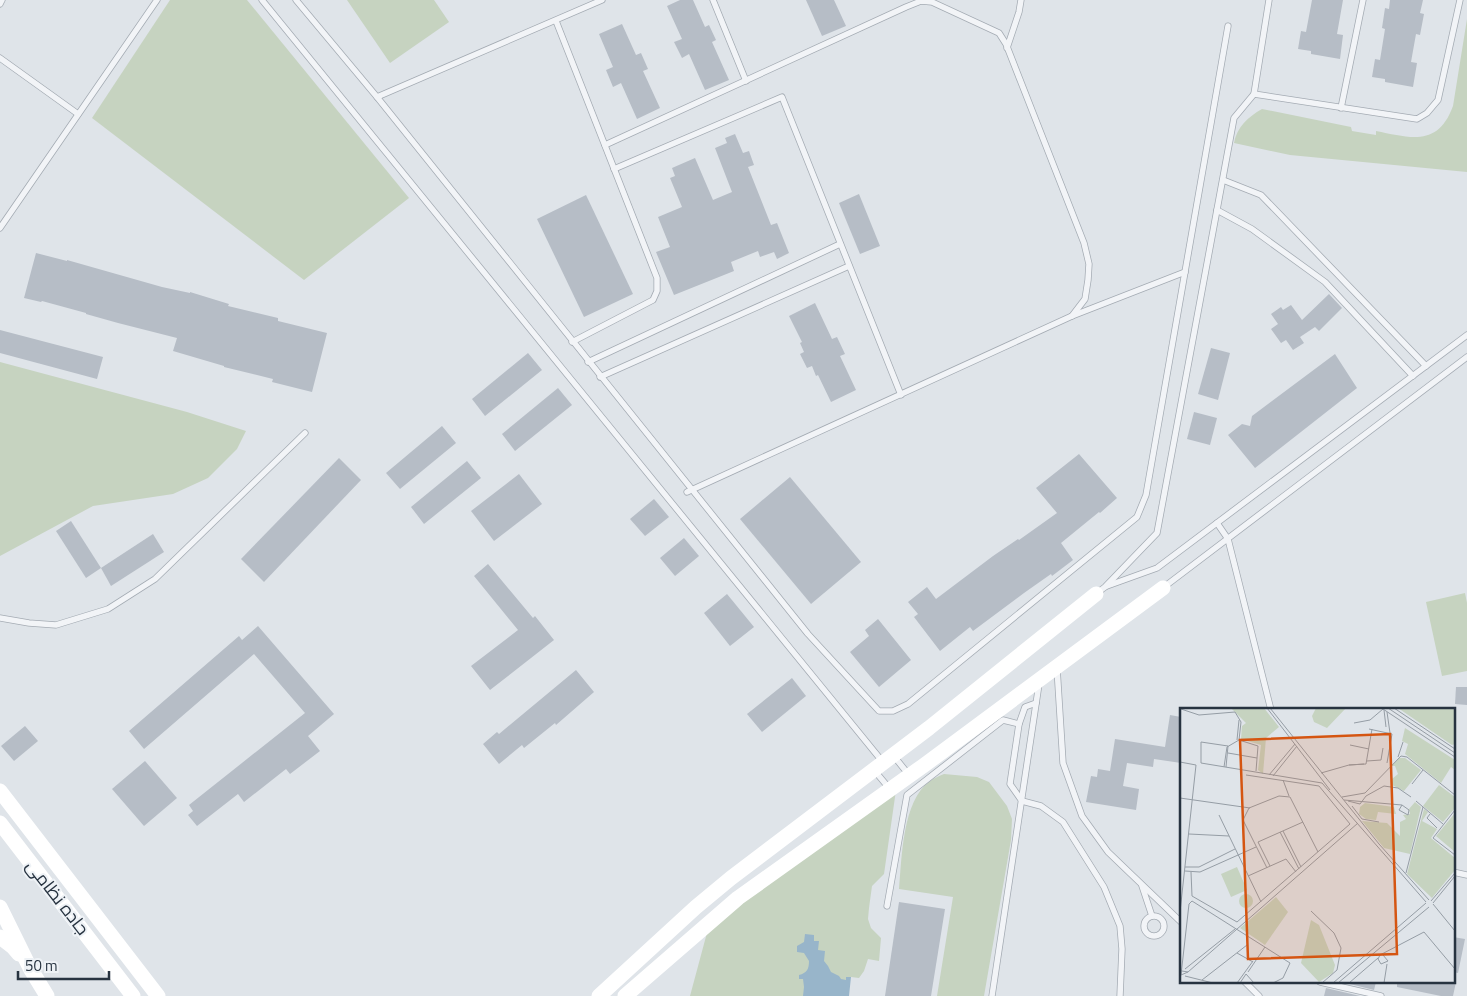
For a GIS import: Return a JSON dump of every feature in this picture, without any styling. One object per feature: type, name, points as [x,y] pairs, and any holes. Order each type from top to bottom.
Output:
[{"type":"street","points":[[625,996],[738,898],[909,776],[1163,588]]},
{"type":"street","points":[[599,996],[696,907],[731,878],[883,763],[1100,591]]},
{"type":"street","points":[[0,791],[158,996]]},
{"type":"street","name":"جاده نظامی","points":[[0,823],[133,996]]},
{"type":"street","points":[[18,846],[33,834]]},
{"type":"street","points":[[0,907],[30,968],[47,996]]},
{"type":"street","points":[[0,937],[13,947],[30,968]]},
{"type":"lane","points":[[0,4],[2,0]]},
{"type":"lane","points":[[0,228],[157,0]]},
{"type":"lane","points":[[262,0],[883,763],[891,789]]},
{"type":"lane","points":[[296,0],[377,96],[690,491],[808,634],[879,711],[893,711],[908,704],[1138,516],[1146,495],[1228,26]]},
{"type":"lane","points":[[377,96],[602,0]]},
{"type":"lane","points":[[713,0],[746,80]]},
{"type":"lane","points":[[1007,48],[1021,0]]},
{"type":"lane","points":[[1100,591],[1157,533],[1234,118],[1254,94],[1269,0]]},
{"type":"lane","points":[[1341,108],[1363,0]]},
{"type":"lane","points":[[1254,94],[1417,119],[1427,114],[1438,100],[1460,0]]},
{"type":"lane","points":[[605,145],[921,1],[932,2],[999,33],[1007,48],[1084,243],[1089,264],[1084,299],[1072,316]]},
{"type":"lane","points":[[556,20],[657,278],[657,291],[653,300],[572,342]]},
{"type":"lane","points":[[0,58],[78,114]]},
{"type":"lane","points":[[614,169],[782,97],[901,395]]},
{"type":"lane","points":[[1223,180],[1261,195],[1426,366]]},
{"type":"lane","points":[[1217,210],[1252,229],[1325,282],[1413,376]]},
{"type":"lane","points":[[588,362],[840,244]]},
{"type":"lane","points":[[600,377],[849,266]]},
{"type":"lane","points":[[690,491],[1072,316],[1185,272]]},
{"type":"lane","points":[[1100,591],[1157,568],[1467,336]]},
{"type":"lane","points":[[1163,588],[1467,357]]},
{"type":"lane","points":[[0,618],[56,625],[108,610],[155,578],[306,434]]},
{"type":"lane","points":[[1216,523],[1228,539],[1270,708]]},
{"type":"lane","points":[[1057,666],[1063,763],[1082,816],[1108,852],[1180,921]]},
{"type":"lane","points":[[992,996],[1040,679]]},
{"type":"lane","points":[[1036,703],[1025,707],[1019,724],[1010,784],[1022,801],[1040,806],[1063,822],[1104,887],[1120,926],[1122,949],[1120,996]]},
{"type":"lane","points":[[887,906],[907,795],[1003,720],[1019,724]]},
{"type":"lane","points":[[883,763],[909,776]]},
{"type":"lane","points":[[1454,872],[1467,875]]},
{"type":"lane","points":[[1141,884],[1152,916]]},
{"type":"lane","points":[[1247,984],[1259,996]]},
{"type":"lane","points":[[1329,984],[1381,996]]},
{"type":"green space","points":[[170,0],[247,0],[409,198],[304,280],[92,118]]},
{"type":"green space","points":[[347,0],[434,0],[449,22],[390,63]]},
{"type":"green space","points":[[1467,19],[1467,172],[1290,155],[1234,143],[1235,137],[1244,123],[1262,109],[1351,127],[1352,131],[1376,135],[1376,131],[1412,137],[1431,134],[1440,128],[1453,106]]},
{"type":"green space","points":[[0,362],[187,412],[246,431],[237,449],[208,478],[173,494],[93,506],[0,556]]},
{"type":"green space","points":[[1465,593],[1467,603],[1467,671],[1442,676],[1426,602]]},
{"type":"green space","points":[[944,774],[977,777],[989,782],[1007,806],[1012,819],[1011,840],[984,996],[937,996],[953,897],[899,889],[905,831],[914,802],[921,790],[930,781]]},
{"type":"green space","points":[[896,790],[884,874],[872,886],[869,908],[868,919],[871,928],[881,938],[879,961],[868,959],[864,971],[859,978],[851,977],[827,996],[690,996],[708,929]]},
{"type":"water","points":[[805,934],[814,935],[814,941],[819,941],[818,950],[825,951],[824,961],[831,972],[841,979],[846,980],[846,977],[851,977],[849,996],[803,996],[803,979],[799,979],[799,975],[807,970],[809,961],[804,953],[797,952],[797,946],[804,942]]},
{"type":"building","points":[[680,0],[693,0],[705,27],[709,25],[716,40],[712,42],[729,80],[705,90],[689,54],[682,58],[674,42],[682,39],[667,6]]},
{"type":"building","points":[[806,0],[834,0],[846,26],[822,36]]},
{"type":"building","points":[[1312,0],[1343,0],[1337,34],[1343,35],[1340,59],[1311,54],[1311,51],[1298,49],[1301,31],[1306,32]]},
{"type":"building","points":[[1390,0],[1423,0],[1420,13],[1424,14],[1420,35],[1416,34],[1411,62],[1417,63],[1413,87],[1385,82],[1385,79],[1372,77],[1375,59],[1380,60],[1385,29],[1382,28],[1385,8],[1389,9]]},
{"type":"building","points":[[622,24],[636,55],[641,53],[648,69],[643,71],[660,108],[637,119],[621,83],[613,87],[606,70],[613,67],[599,34]]},
{"type":"building","points":[[735,134],[743,153],[749,151],[754,165],[748,167],[771,225],[777,223],[789,253],[777,259],[774,252],[760,257],[758,251],[731,262],[734,271],[674,295],[656,252],[670,247],[658,217],[682,207],[670,178],[675,176],[672,168],[695,158],[713,200],[732,192],[715,148],[727,143],[725,138]]},
{"type":"building","points":[[859,194],[880,246],[860,254],[839,203]]},
{"type":"building","points":[[586,195],[633,294],[584,317],[537,219]]},
{"type":"building","points":[[36,253],[162,287],[190,292],[229,304],[228,306],[278,318],[278,321],[327,333],[312,392],[272,382],[273,379],[224,367],[173,351],[177,338],[42,301],[24,298]]},
{"type":"building","points":[[1329,294],[1342,308],[1319,331],[1315,327],[1300,337],[1304,343],[1293,350],[1286,340],[1281,343],[1271,329],[1278,324],[1271,314],[1281,307],[1283,310],[1291,305],[1302,320]]},
{"type":"building","points":[[815,303],[832,339],[837,337],[845,354],[840,356],[856,390],[831,402],[818,375],[816,376],[812,366],[807,368],[800,354],[804,352],[800,343],[802,342],[789,316]]},
{"type":"building","points":[[0,330],[103,357],[97,379],[0,353]]},
{"type":"building","points":[[1211,348],[1230,353],[1218,400],[1198,394]]},
{"type":"building","points":[[528,353],[542,370],[485,416],[472,399]]},
{"type":"building","points":[[1335,354],[1357,388],[1255,468],[1228,435],[1242,424],[1250,426],[1252,416]]},
{"type":"building","points":[[558,388],[572,405],[515,451],[502,434]]},
{"type":"building","points":[[1194,412],[1217,418],[1210,445],[1187,439]]},
{"type":"building","points":[[442,426],[456,443],[400,489],[386,473]]},
{"type":"building","points":[[1079,454],[1117,498],[1061,543],[1073,560],[973,631],[970,627],[940,651],[914,617],[918,614],[908,602],[927,587],[936,599],[993,556],[1057,513],[1036,488]]},
{"type":"building","points":[[339,458],[361,480],[264,582],[241,559]]},
{"type":"building","points":[[467,461],[481,478],[424,524],[411,507]]},
{"type":"building","points":[[519,474],[542,504],[494,541],[471,511]]},
{"type":"building","points":[[790,477],[861,562],[811,604],[740,519]]},
{"type":"building","points":[[654,499],[669,517],[645,536],[630,519]]},
{"type":"building","points":[[71,521],[101,568],[86,578],[56,531]]},
{"type":"building","points":[[153,534],[164,552],[111,586],[101,568]]},
{"type":"building","points":[[684,538],[699,556],[675,576],[660,558]]},
{"type":"building","points":[[488,564],[554,640],[490,690],[471,666],[518,630],[474,576]]},
{"type":"building","points":[[727,594],[754,627],[730,646],[704,613]]},
{"type":"building","points":[[878,619],[911,660],[879,687],[850,652],[869,636],[865,630]]},
{"type":"building","points":[[258,626],[334,714],[308,736],[320,751],[290,774],[286,769],[244,802],[238,794],[197,826],[188,815],[193,811],[189,805],[305,713],[254,654],[144,749],[129,731],[239,636],[242,640]]},
{"type":"building","points":[[576,670],[594,692],[556,725],[555,723],[524,748],[522,745],[499,764],[483,744],[497,732],[499,734]]},
{"type":"building","points":[[792,678],[806,696],[762,732],[747,714]]},
{"type":"building","points":[[1456,687],[1467,687],[1467,705],[1455,704]]},
{"type":"building","points":[[1170,715],[1180,717],[1180,763],[1154,759],[1153,767],[1127,763],[1123,786],[1139,789],[1136,810],[1086,802],[1091,776],[1097,777],[1098,769],[1110,771],[1115,739],[1165,747]]},
{"type":"building","points":[[25,726],[38,741],[14,761],[1,746]]},
{"type":"building","points":[[145,761],[177,798],[144,826],[112,789]]},
{"type":"building","points":[[899,902],[945,909],[931,996],[885,996]]},
{"type":"building","points":[[1454,937],[1465,939],[1458,973],[1454,972]]},
{"type":"building","points":[[1456,982],[1453,996],[1441,996],[1397,987],[1397,984],[1454,984]]},
{"type":"building","points":[[1350,984],[1376,984],[1374,990]]},
{"type":"building","points":[[1326,988],[1360,996],[1324,996]]}]
